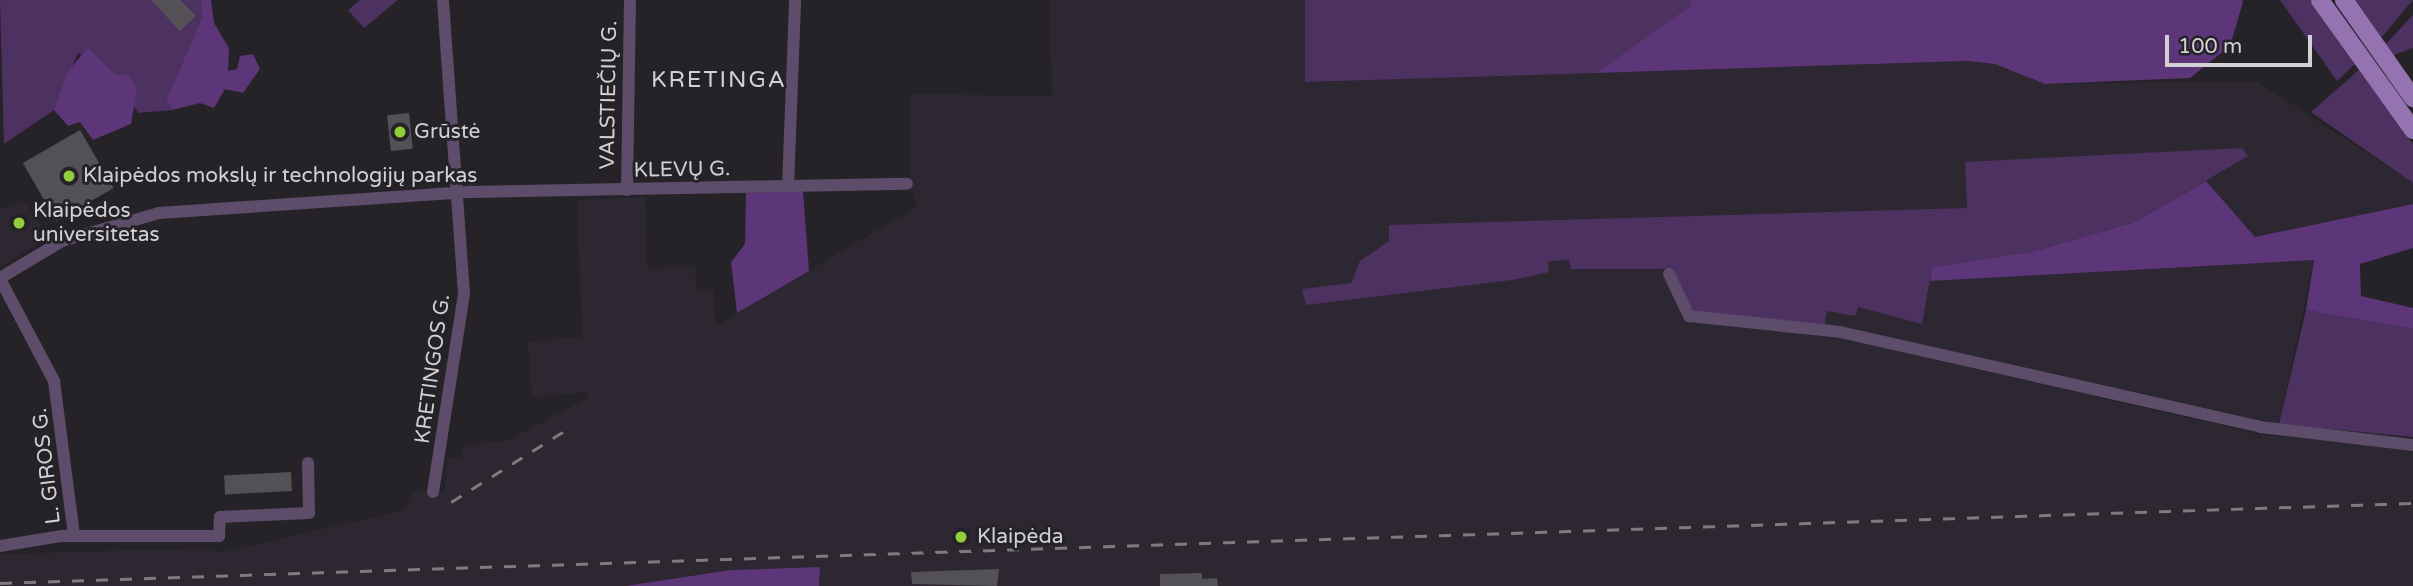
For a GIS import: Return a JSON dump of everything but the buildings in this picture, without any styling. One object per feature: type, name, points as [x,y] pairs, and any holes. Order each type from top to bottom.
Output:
[{"type":"main road","points":[[2320,0],[2413,130]]},
{"type":"main road","points":[[2344,0],[2413,98]]},
{"type":"street","name":"KRETINGOS G.","points":[[433,492],[463,313],[458,193],[443,0]]},
{"type":"street","name":"VALSTIEČIŲ G.","points":[[626,190],[630,0]]},
{"type":"street","points":[[788,186],[795,0]]},
{"type":"street","name":"KLEVŲ G.","points":[[0,279],[62,241],[124,219],[458,193],[907,184]]},
{"type":"street","points":[[1669,274],[1689,316],[1840,332],[2260,427],[2413,445]]},
{"type":"street","name":"L. GIROS G.","points":[[0,279],[54,381],[74,536]]},
{"type":"street","points":[[0,546],[74,536],[219,536],[220,517],[309,513],[308,463]]},
{"type":"shaded area","points":[[0,0],[201,0],[202,18],[166,100],[172,110],[138,113],[116,75],[78,53],[54,110],[4,144]]},
{"type":"shaded area","points":[[201,0],[211,0],[214,23],[229,48],[228,71],[237,69],[240,56],[253,54],[260,69],[243,93],[225,89],[214,108],[200,103],[172,110],[166,100],[202,18]]},
{"type":"shaded area","points":[[360,0],[398,0],[364,28],[348,10]]},
{"type":"shaded area","points":[[1049,0],[1305,0],[1306,82],[1967,61],[1995,64],[2045,84],[2256,81],[2413,183],[2413,204],[2255,237],[2208,185],[2031,252],[1930,281],[2314,260],[2279,424],[1919,344],[1924,357],[2258,434],[2413,449],[2413,586],[819,586],[820,567],[731,570],[625,586],[0,586],[0,554],[215,548],[218,553],[405,510],[412,491],[444,492],[448,459],[462,457],[463,445],[506,441],[588,398],[587,392],[532,398],[528,342],[582,337],[577,200],[645,197],[647,268],[695,267],[696,289],[713,289],[716,326],[918,206],[910,190],[910,94],[1052,96]]},
{"type":"shaded area","points":[[1305,0],[1690,0],[1693,5],[1596,73],[1305,82]]},
{"type":"shaded area","points":[[1690,0],[2243,2],[2230,46],[2190,78],[2045,84],[1995,64],[1967,61],[1596,73],[1692,5]]},
{"type":"shaded area","points":[[2280,0],[2310,0],[2355,64],[2337,81]]},
{"type":"shaded area","points":[[2354,0],[2413,0],[2380,39]]},
{"type":"shaded area","points":[[2413,15],[2413,48],[2393,55],[2384,46]]},
{"type":"shaded area","points":[[88,48],[116,75],[129,75],[137,89],[131,124],[93,140],[80,122],[68,126],[54,110],[68,71]]},
{"type":"shaded area","points":[[2359,70],[2413,144],[2413,183],[2311,112]]},
{"type":"shaded area","points":[[2242,148],[2248,156],[2135,222],[2031,252],[1932,267],[1922,324],[1858,307],[1855,316],[1827,311],[1824,326],[1694,312],[1670,269],[1571,269],[1569,260],[1548,261],[1549,272],[1512,280],[1306,305],[1302,289],[1351,283],[1360,261],[1389,241],[1389,225],[1967,208],[1965,162]]},
{"type":"shaded area","points":[[2206,181],[2255,237],[2413,204],[2413,248],[2360,264],[2361,296],[2413,308],[2413,329],[2306,310],[2314,260],[1930,281],[1932,267],[2031,252],[2135,222]]},
{"type":"shaded area","points":[[803,191],[809,271],[737,313],[731,262],[745,244],[746,193]]},
{"type":"shaded area","name":"Klaipėdos universitetas","points":[[24,202],[49,237],[0,267],[0,208]]},
{"type":"shaded area","points":[[2306,310],[2413,329],[2413,437],[2279,424]]},
{"type":"shaded area","points":[[820,567],[819,586],[625,586],[731,570]]},
{"type":"railway","points":[[451,502],[572,426]]},
{"type":"railway","points":[[0,583],[2413,503]]},
{"type":"place","name":"Grūstė","points":[[400,132]]},
{"type":"place","name":"Klaipėdos mokslų ir technologijų parkas","points":[[69,176]]},
{"type":"place","name":"Klaipėdos universitetas","points":[[19,223]]},
{"type":"place","name":"Klaipėda","points":[[961,537]]},
{"type":"district","name":"KRETINGA","points":[[719,80]]}]
